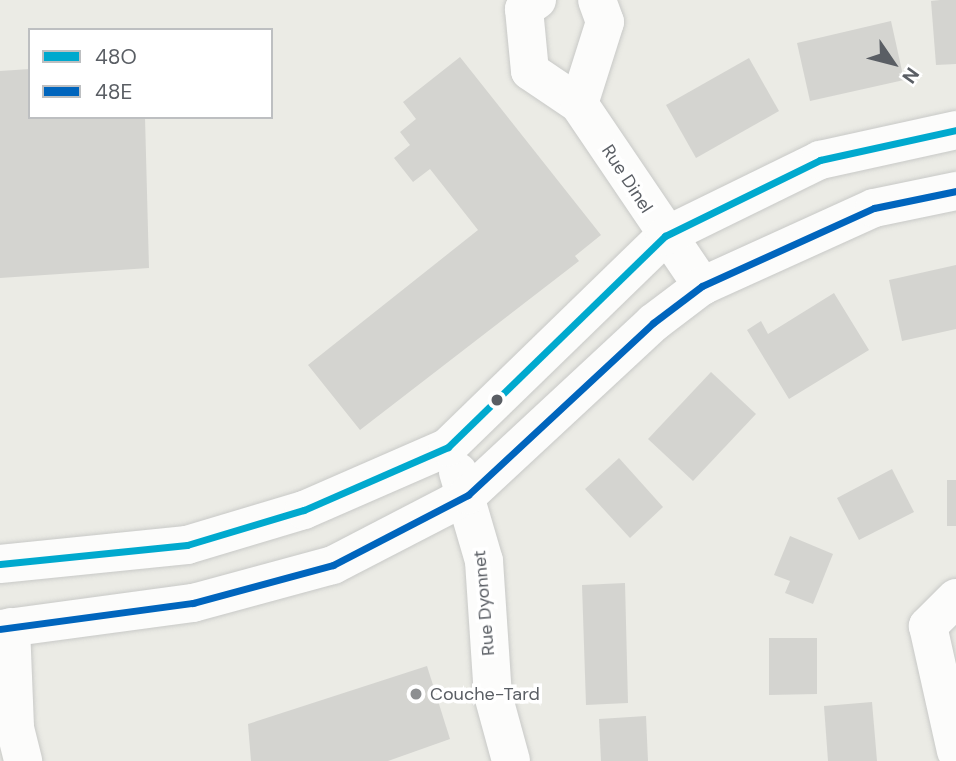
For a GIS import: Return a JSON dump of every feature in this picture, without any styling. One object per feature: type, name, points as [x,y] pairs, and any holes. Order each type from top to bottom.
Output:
[{"type":"street","name":"Rue Dinel","points":[[537,0],[524,9],[530,71],[579,104],[665,236],[702,286]]},
{"type":"street","points":[[579,104],[605,22],[597,0]]},
{"type":"street","points":[[0,564],[187,545],[304,510],[448,447],[665,236],[820,160],[956,130]]},
{"type":"street","points":[[23,761],[15,728],[6,628],[193,603],[333,565],[468,495],[653,323],[702,286],[874,208],[956,191]]},
{"type":"street","name":"Rue Dyonnet","points":[[448,447],[468,495],[484,561],[493,695],[512,761]]},
{"type":"street","points":[[956,598],[928,626],[956,751]]},
{"type":"building","points":[[956,0],[956,64],[936,65],[931,1]]},
{"type":"building","points":[[891,21],[904,80],[810,101],[797,43]]},
{"type":"building","points":[[460,57],[601,235],[575,256],[579,261],[360,430],[308,365],[478,230],[430,169],[413,182],[394,158],[410,145],[400,132],[416,119],[403,102]]},
{"type":"building","points":[[749,58],[779,111],[696,158],[666,105]]},
{"type":"building","points":[[28,69],[28,119],[145,119],[149,268],[0,278],[0,71]]},
{"type":"building","points":[[956,265],[956,329],[902,341],[889,280]]},
{"type":"building","points":[[834,293],[869,350],[789,399],[747,330],[761,321],[768,334]]},
{"type":"building","points":[[711,372],[756,414],[693,481],[648,439]]},
{"type":"building","points":[[619,458],[663,507],[630,538],[585,489]]},
{"type":"building","points":[[892,469],[914,512],[859,540],[837,498]]},
{"type":"building","points":[[947,480],[956,480],[956,526],[947,526]]},
{"type":"building","points":[[790,536],[833,554],[813,604],[785,593],[790,581],[774,575]]},
{"type":"building","points":[[625,583],[628,703],[586,705],[582,585]]},
{"type":"building","points":[[769,638],[817,638],[817,694],[769,695]]},
{"type":"building","points":[[427,666],[450,739],[388,761],[251,761],[248,724]]},
{"type":"building","points":[[872,702],[877,761],[828,761],[824,706]]},
{"type":"building","points":[[646,716],[648,761],[601,761],[599,719]]},
{"type":"transit line","name":"48O","points":[[0,564],[187,545],[304,510],[448,447],[665,236],[820,160],[956,130]]},
{"type":"transit line","name":"48E","points":[[0,629],[193,603],[333,565],[468,495],[653,323],[702,286],[874,208],[956,191]]},
{"type":"place","name":"Couche-Tard","points":[[416,694]]}]
